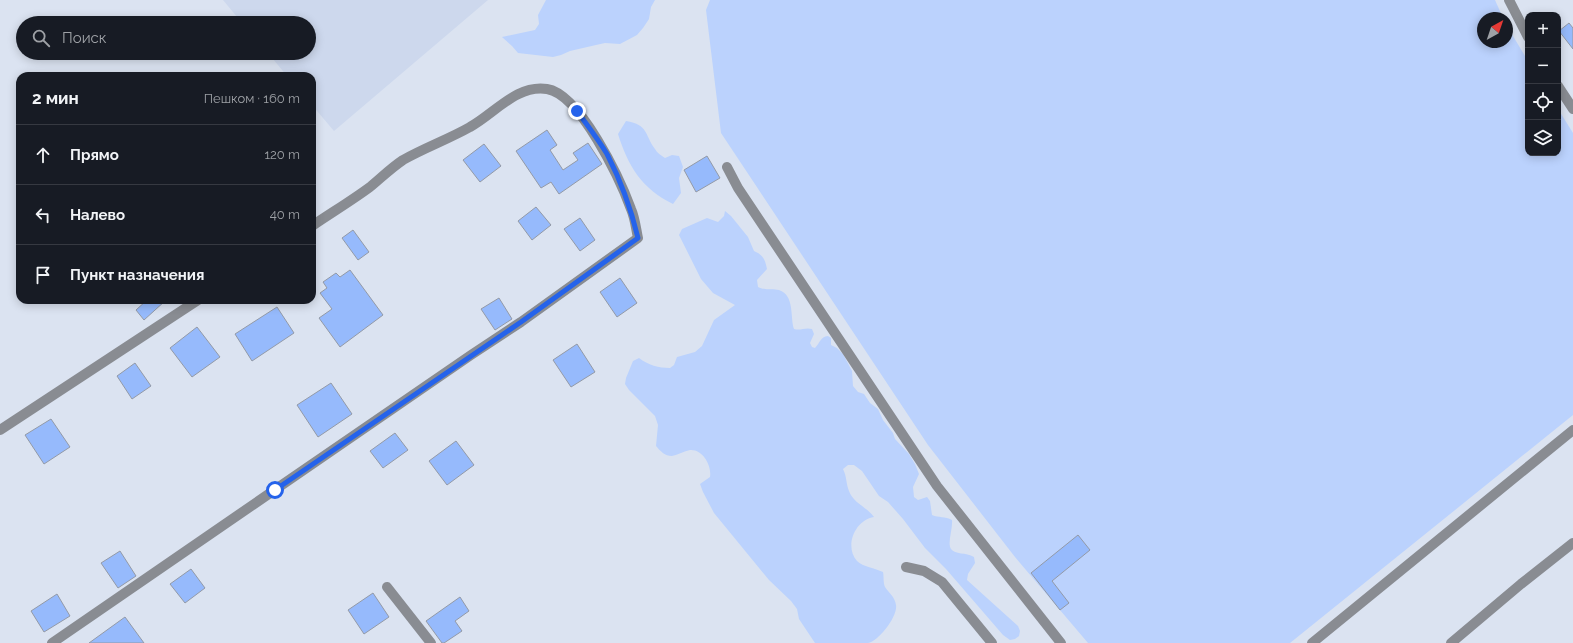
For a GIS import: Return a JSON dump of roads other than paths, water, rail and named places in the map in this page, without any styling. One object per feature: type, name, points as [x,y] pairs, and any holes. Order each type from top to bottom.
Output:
[{"type":"street","points":[[1509,0],[1525,30]]},
{"type":"street","points":[[52,643],[521,322],[638,238],[632,210],[606,154],[569,101],[560,93],[548,89],[538,88],[529,89],[519,93],[472,126],[403,160],[350,201],[316,223]]},
{"type":"street","points":[[1561,91],[1573,109]]},
{"type":"street","points":[[727,167],[738,188],[937,486],[1061,643]]},
{"type":"street","points":[[0,430],[192,304]]},
{"type":"street","points":[[1312,643],[1573,430]]},
{"type":"street","points":[[1451,643],[1573,542]]},
{"type":"street","points":[[906,567],[924,571],[942,582],[992,643]]},
{"type":"street","points":[[387,587],[431,643]]}]
